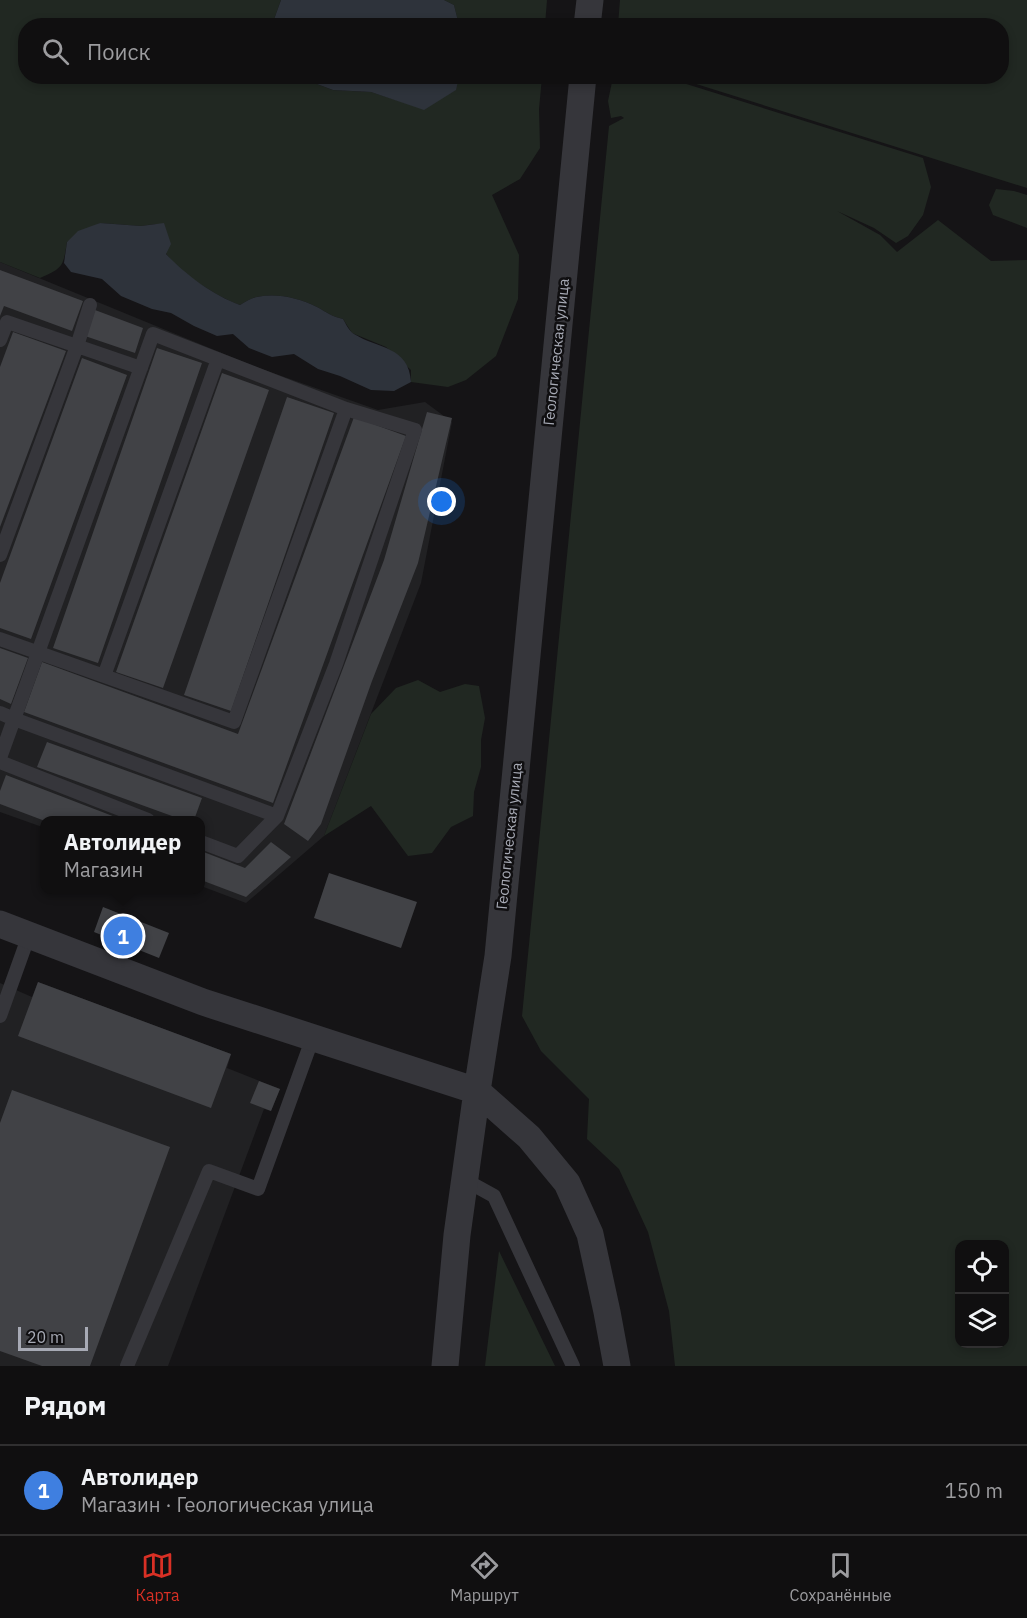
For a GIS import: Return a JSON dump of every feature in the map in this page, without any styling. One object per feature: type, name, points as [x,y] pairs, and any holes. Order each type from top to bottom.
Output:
[{"type":"street","points":[[588,18],[590,0]]},
{"type":"street","name":"Геологическая улица","points":[[445,1366],[465,1180],[498,956],[582,84]]},
{"type":"street","points":[[0,924],[203,1002],[477,1091],[529,1137],[567,1183],[590,1234],[617,1366]]},
{"type":"lane","points":[[0,555],[90,305]]},
{"type":"lane","points":[[0,340],[7,322],[141,368]]},
{"type":"lane","points":[[138,816],[0,760],[153,334],[346,409],[415,430],[336,664],[277,816],[238,856],[205,844]]},
{"type":"lane","points":[[104,676],[218,359]]},
{"type":"lane","points":[[0,639],[234,722],[346,409]]},
{"type":"lane","points":[[0,713],[277,816]]},
{"type":"lane","points":[[0,1016],[28,935]]},
{"type":"lane","points":[[127,1366],[209,1171],[258,1189],[313,1037]]},
{"type":"lane","points":[[465,1180],[494,1196],[573,1366]]},
{"type":"shaded area","points":[[0,0],[281,0],[275,18],[18,18],[18,84],[317,84],[333,90],[371,92],[424,109],[455,90],[457,84],[541,84],[539,109],[540,148],[520,179],[492,195],[519,255],[518,299],[496,356],[466,380],[448,387],[411,382],[411,370],[386,347],[352,333],[343,319],[310,304],[288,297],[265,296],[248,300],[240,305],[211,291],[190,277],[167,255],[156,224],[141,226],[100,223],[67,242],[61,266],[40,278],[0,262]]},
{"type":"shaded area","points":[[281,0],[444,0],[454,5],[457,18],[275,18]]},
{"type":"shaded area","points":[[444,0],[547,0],[546,18],[457,18],[454,5]]},
{"type":"shaded area","points":[[620,0],[1027,0],[1027,188],[696,84],[1009,84],[1009,18],[619,18]]},
{"type":"shaded area","points":[[317,84],[457,84],[456,90],[424,110],[371,92],[333,90]]},
{"type":"shaded area","points":[[612,84],[686,84],[923,158],[931,187],[923,215],[908,236],[896,243],[874,228],[837,211],[880,235],[897,252],[938,220],[991,261],[1027,260],[1027,1366],[675,1366],[669,1311],[648,1232],[619,1169],[587,1139],[589,1099],[541,1051],[522,1016],[609,126],[624,118],[621,116],[611,118],[608,101]]},
{"type":"shaded area","points":[[996,189],[1027,195],[1027,228],[993,215],[989,205]]},
{"type":"shaded area","points":[[100,223],[141,226],[164,223],[171,244],[166,254],[191,277],[210,290],[240,305],[248,300],[265,296],[288,297],[343,319],[354,334],[391,350],[405,361],[411,382],[394,391],[371,390],[318,369],[294,354],[272,357],[249,348],[233,334],[217,336],[171,313],[152,309],[121,296],[102,279],[71,272],[64,263],[67,242],[78,231]]},
{"type":"shaded area","points":[[0,262],[256,367],[378,410],[425,402],[452,422],[421,583],[324,836],[246,903],[205,888],[205,816],[40,816],[40,826],[0,812]]},
{"type":"shaded area","points":[[418,680],[440,692],[465,684],[479,686],[485,718],[481,740],[481,767],[474,792],[473,816],[451,827],[432,853],[408,856],[371,806],[324,836],[371,714],[396,688]]},
{"type":"shaded area","points":[[38,982],[231,1054],[227,1068],[280,1089],[271,1111],[264,1109],[168,1366],[0,1366],[0,983],[32,997]]},
{"type":"shaded area","points":[[499,1251],[555,1366],[485,1366]]},
{"type":"building","points":[[0,270],[83,301],[72,331],[4,306],[0,316]]},
{"type":"building","points":[[95,310],[143,328],[135,353],[85,336]]},
{"type":"building","points":[[13,332],[66,351],[0,527],[0,367]]},
{"type":"building","points":[[157,348],[202,363],[98,663],[53,648]]},
{"type":"building","points":[[82,358],[127,375],[31,639],[0,628],[0,583]]},
{"type":"building","points":[[222,373],[269,390],[163,688],[116,672]]},
{"type":"building","points":[[287,397],[334,413],[231,711],[184,695]]},
{"type":"building","points":[[427,412],[452,418],[418,563],[372,681],[321,824],[308,841],[284,824],[384,560]]},
{"type":"building","points":[[354,417],[406,436],[273,803],[24,712],[42,662],[238,734]]},
{"type":"building","points":[[0,648],[28,658],[11,704],[0,699]]},
{"type":"building","points":[[47,742],[202,798],[195,816],[172,816],[37,767]]},
{"type":"building","points":[[6,775],[113,816],[40,816],[40,819],[0,804],[0,791]]},
{"type":"building","points":[[271,842],[291,857],[246,897],[205,882],[205,853],[245,868]]},
{"type":"building","points":[[329,873],[417,902],[401,948],[314,918]]},
{"type":"building","points":[[103,907],[169,933],[159,958],[94,932]]},
{"type":"building","points":[[38,982],[231,1054],[211,1108],[18,1036]]},
{"type":"building","points":[[259,1081],[280,1089],[271,1111],[250,1103]]},
{"type":"building","points":[[12,1090],[170,1147],[90,1366],[42,1366],[0,1351],[0,1123]]},
{"type":"place","name":"Автолидер","points":[[123,936]]}]
